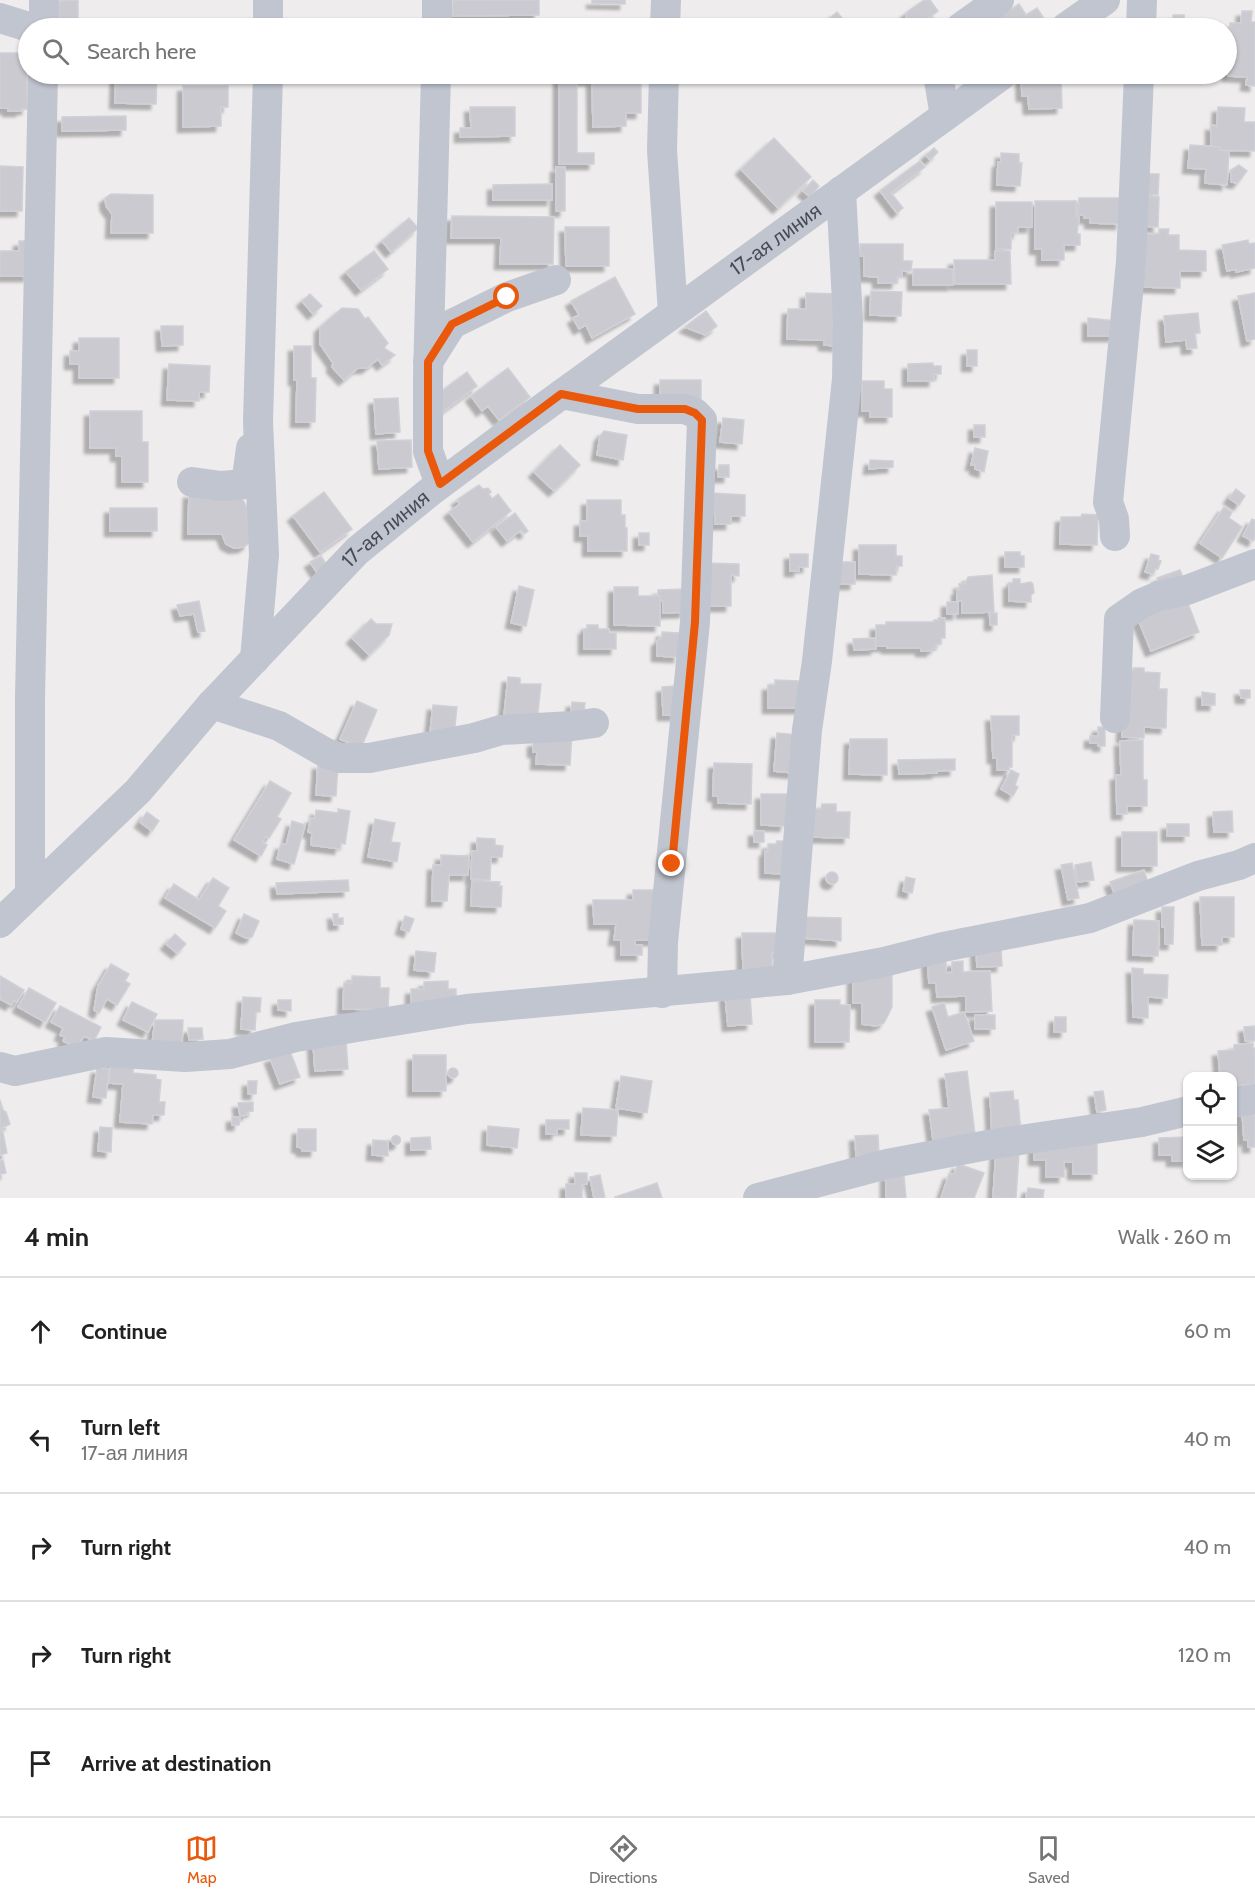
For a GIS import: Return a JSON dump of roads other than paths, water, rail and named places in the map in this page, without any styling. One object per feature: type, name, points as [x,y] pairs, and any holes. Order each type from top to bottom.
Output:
[{"type":"street","points":[[44,0],[44,18]]},
{"type":"street","points":[[268,0],[268,18]]},
{"type":"street","points":[[437,0],[437,18]]},
{"type":"street","points":[[665,18],[666,0]]},
{"type":"street","points":[[974,18],[999,0]]},
{"type":"street","points":[[1079,18],[1105,0]]},
{"type":"street","points":[[1141,18],[1142,0]]},
{"type":"street","points":[[0,18],[18,24]]},
{"type":"street","points":[[30,894],[30,686],[43,84]]},
{"type":"street","points":[[255,659],[264,555],[258,422],[268,84]]},
{"type":"street","points":[[436,84],[428,362],[428,451],[440,484]]},
{"type":"street","points":[[664,84],[662,150],[673,313]]},
{"type":"street","points":[[940,84],[945,116]]},
{"type":"street","name":"17-ая линия","points":[[0,922],[138,791],[213,704],[357,552],[440,484],[561,394],[989,84]]},
{"type":"street","points":[[1115,536],[1114,519],[1108,502],[1131,262],[1139,84]]},
{"type":"street","points":[[787,980],[807,730],[817,662],[847,379],[848,320],[841,191]]},
{"type":"street","points":[[432,260],[453,298],[481,310]]},
{"type":"street","points":[[428,362],[452,324],[507,297],[556,280]]},
{"type":"street","points":[[561,394],[638,409],[685,409],[695,413],[702,420],[695,622],[664,932],[662,993]]},
{"type":"street","points":[[192,482],[221,486],[246,484],[250,452],[258,422]]},
{"type":"street","points":[[1115,718],[1119,619],[1142,603],[1187,590],[1255,564]]},
{"type":"street","points":[[213,704],[279,726],[326,753],[340,758],[369,758],[474,738],[501,730],[594,723]]},
{"type":"street","points":[[0,1067],[15,1071],[106,1052],[184,1057],[230,1054],[296,1037],[362,1024],[467,1009],[787,980],[884,962],[943,947],[1090,918],[1197,876],[1239,865],[1255,858]]},
{"type":"street","points":[[1237,1102],[1255,1100]]},
{"type":"street","points":[[758,1198],[887,1164],[993,1144],[1142,1122],[1183,1112]]}]
